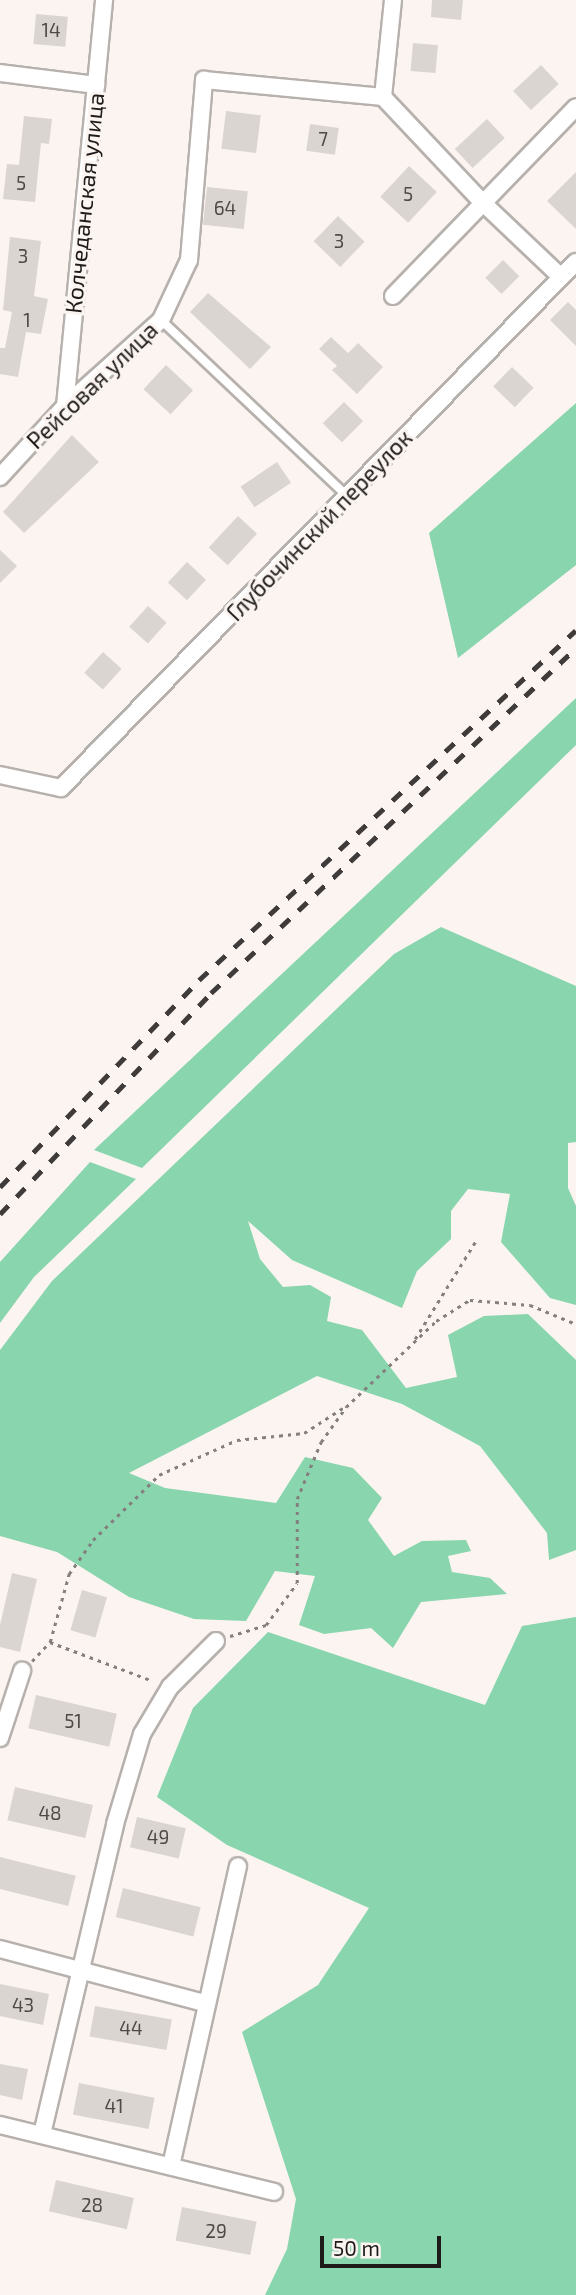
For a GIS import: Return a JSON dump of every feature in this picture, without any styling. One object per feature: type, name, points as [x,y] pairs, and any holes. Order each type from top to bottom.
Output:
[{"type":"street","name":"Колчеданская улица","points":[[65,406],[104,0]]},
{"type":"street","points":[[393,0],[383,97],[481,201],[561,277]]},
{"type":"street","points":[[0,73],[96,85]]},
{"type":"street","name":"Рейсовая улица","points":[[0,477],[65,406],[161,320],[189,260],[205,80],[383,97]]},
{"type":"street","points":[[394,296],[481,201],[576,107]]},
{"type":"street","name":"Глубочинский переулок","points":[[0,775],[61,788],[576,262]]},
{"type":"street","points":[[42,2134],[84,1968],[115,1824],[142,1734],[170,1687],[216,1641]]},
{"type":"street","points":[[0,1738],[22,1671]]},
{"type":"street","points":[[171,2166],[237,1866]]},
{"type":"street","points":[[0,1949],[84,1968],[205,2003]]},
{"type":"street","points":[[0,2125],[274,2192]]},
{"type":"lane","points":[[161,320],[346,496]]},
{"type":"path","points":[[411,1345],[477,1239]]},
{"type":"path","points":[[216,1641],[266,1625],[297,1583],[297,1499],[321,1442],[346,1407],[436,1321],[470,1300],[530,1305],[576,1324]]},
{"type":"path","points":[[22,1671],[50,1642],[69,1574],[93,1541],[159,1475],[237,1440],[304,1433],[346,1407]]},
{"type":"path","points":[[50,1642],[170,1687]]},
{"type":"green space","points":[[576,403],[576,565],[458,658],[429,533]]},
{"type":"green space","points":[[576,698],[576,745],[142,1168],[94,1150]]},
{"type":"green space","points":[[441,927],[576,986],[576,1142],[568,1143],[568,1188],[576,1206],[576,1305],[550,1298],[501,1242],[510,1194],[468,1189],[451,1211],[451,1239],[417,1271],[402,1308],[292,1260],[248,1221],[260,1259],[283,1287],[310,1285],[331,1297],[327,1321],[362,1330],[406,1388],[457,1377],[448,1335],[484,1316],[528,1314],[576,1360],[576,1550],[549,1560],[547,1533],[480,1446],[402,1404],[317,1376],[129,1473],[165,1488],[276,1503],[305,1457],[353,1468],[382,1498],[368,1520],[394,1556],[422,1541],[466,1540],[471,1551],[448,1556],[452,1572],[490,1578],[507,1594],[421,1602],[393,1648],[371,1628],[324,1634],[299,1625],[315,1576],[275,1571],[246,1621],[194,1619],[129,1597],[57,1552],[0,1536],[0,1350],[52,1281],[394,954]]},
{"type":"green space","points":[[90,1162],[136,1179],[34,1277],[0,1323],[0,1262]]},
{"type":"green space","points":[[576,1617],[576,2295],[265,2295],[287,2249],[296,2199],[242,2032],[318,1985],[369,1908],[227,1845],[157,1797],[193,1708],[268,1632],[485,1705],[522,1626]]},
{"type":"building","points":[[432,0],[463,0],[461,20],[431,17]]},
{"type":"building","points":[[36,14],[68,17],[65,47],[33,44]]},
{"type":"building","points":[[413,43],[438,45],[435,73],[411,71]]},
{"type":"building","points":[[541,65],[559,84],[531,110],[513,91]]},
{"type":"building","points":[[226,111],[261,115],[256,153],[221,149]]},
{"type":"building","points":[[24,116],[52,119],[49,144],[41,143],[35,202],[3,199],[7,164],[19,165]]},
{"type":"building","points":[[487,119],[505,138],[473,168],[455,149]]},
{"type":"building","points":[[310,124],[339,128],[335,155],[306,151]]},
{"type":"building","points":[[409,166],[437,192],[408,223],[380,197]]},
{"type":"building","points":[[576,172],[576,229],[547,201]]},
{"type":"building","points":[[207,187],[248,191],[244,229],[203,225]]},
{"type":"building","points":[[338,216],[365,242],[340,267],[314,241]]},
{"type":"building","points":[[10,237],[41,241],[34,296],[48,299],[41,334],[26,332],[18,377],[0,374],[0,348],[5,348],[12,312],[3,310]]},
{"type":"building","points":[[503,260],[519,276],[502,294],[485,278]]},
{"type":"building","points":[[208,293],[271,347],[250,369],[190,312]]},
{"type":"building","points":[[568,302],[576,310],[576,346],[550,320]]},
{"type":"building","points":[[331,337],[348,353],[358,343],[383,367],[357,394],[332,370],[337,366],[319,349]]},
{"type":"building","points":[[166,365],[193,390],[171,414],[143,389]]},
{"type":"building","points":[[512,367],[534,388],[515,407],[493,386]]},
{"type":"building","points":[[344,402],[363,421],[342,442],[323,423]]},
{"type":"building","points":[[72,435],[99,462],[24,533],[3,512]]},
{"type":"building","points":[[277,462],[291,483],[255,507],[241,487]]},
{"type":"building","points":[[238,516],[257,534],[228,565],[209,547]]},
{"type":"building","points":[[0,550],[17,566],[0,583]]},
{"type":"building","points":[[187,562],[206,580],[187,600],[168,582]]},
{"type":"building","points":[[148,606],[167,623],[148,644],[129,627]]},
{"type":"building","points":[[103,652],[122,669],[103,690],[84,673]]},
{"type":"building","points":[[12,1573],[37,1579],[20,1652],[0,1647],[0,1625]]},
{"type":"building","points":[[82,1590],[107,1597],[95,1638],[70,1630]]},
{"type":"building","points":[[36,1695],[117,1714],[109,1747],[28,1728]]},
{"type":"building","points":[[15,1787],[93,1805],[85,1838],[7,1820]]},
{"type":"building","points":[[137,1817],[186,1828],[179,1858],[130,1847]]},
{"type":"building","points":[[0,1857],[76,1876],[68,1906],[0,1889]]},
{"type":"building","points":[[123,1888],[201,1907],[193,1936],[116,1917]]},
{"type":"building","points":[[0,1984],[49,1994],[43,2025],[0,2016]]},
{"type":"building","points":[[95,2006],[172,2020],[166,2050],[90,2037]]},
{"type":"building","points":[[0,2064],[28,2069],[22,2100],[0,2095]]},
{"type":"building","points":[[79,2083],[155,2098],[148,2129],[73,2114]]},
{"type":"building","points":[[56,2180],[134,2198],[127,2229],[49,2211]]},
{"type":"building","points":[[182,2207],[257,2222],[250,2255],[176,2240]]},
{"type":"railway","points":[[0,1187],[199,980],[576,630]]},
{"type":"railway","points":[[0,1214],[211,993],[576,648]]}]
